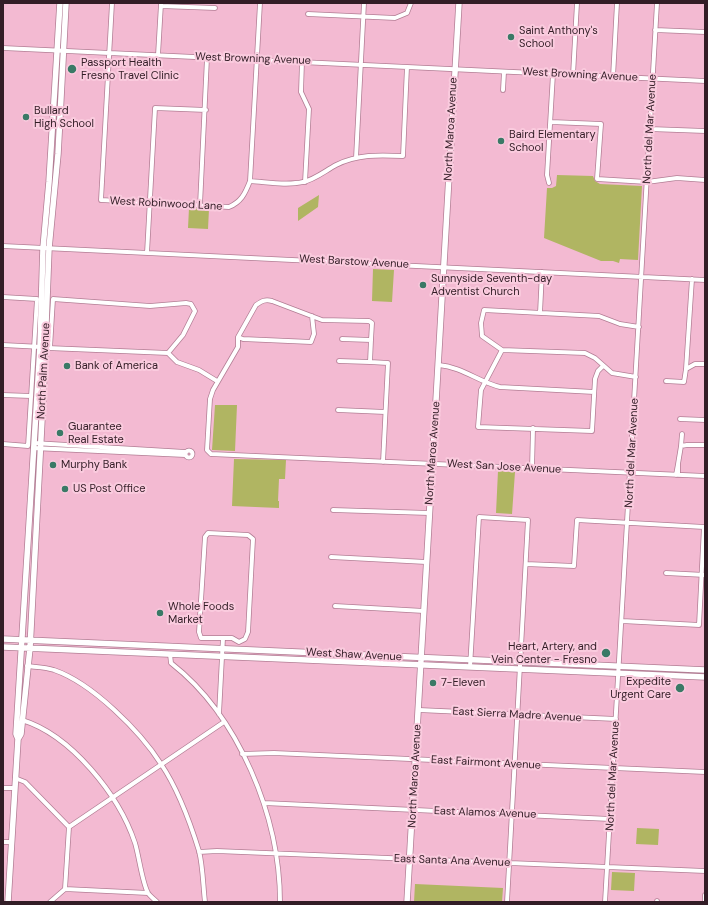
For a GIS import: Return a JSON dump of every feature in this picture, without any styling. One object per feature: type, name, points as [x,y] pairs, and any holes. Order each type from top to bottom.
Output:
[{"type":"main road","name":"North Palm Avenue","points":[[18,739],[21,734],[30,648],[45,348],[46,248],[55,140],[60,51],[60,3]]},
{"type":"main road","name":"North Palm Avenue","points":[[60,51],[66,3]]},
{"type":"main road","name":"North Maroa Avenue","points":[[407,902],[419,710],[426,562],[439,365],[458,3]]},
{"type":"main road","name":"North Palm Avenue","points":[[8,902],[18,739],[16,734],[32,446],[45,348]]},
{"type":"main road","points":[[32,464],[34,477],[33,506],[36,511]]},
{"type":"main road","name":"West Shaw Avenue","points":[[3,640],[705,670]]},
{"type":"main road","points":[[108,652],[115,648],[139,649],[144,646]]},
{"type":"main road","name":"West Shaw Avenue","points":[[3,647],[705,677]]},
{"type":"street","points":[[109,53],[112,3]]},
{"type":"street","points":[[260,3],[250,181],[295,184],[305,182],[338,164],[356,158],[373,155],[403,156],[407,67]]},
{"type":"street","points":[[356,158],[364,3]]},
{"type":"street","points":[[308,14],[395,18],[401,17],[407,13],[411,3]]},
{"type":"street","points":[[573,75],[577,3]]},
{"type":"street","points":[[613,77],[617,3]]},
{"type":"street","name":"North del Mar Avenue","points":[[605,902],[614,768],[618,673],[631,473],[657,3]]},
{"type":"street","points":[[158,55],[161,4],[215,8]]},
{"type":"street","points":[[655,30],[705,32]]},
{"type":"street","name":"West Browning Avenue","points":[[3,48],[705,81]]},
{"type":"street","name":"West Robinwood Lane","points":[[109,53],[101,200],[229,207],[237,204],[244,196],[250,181]]},
{"type":"street","points":[[200,205],[208,58]]},
{"type":"street","points":[[302,62],[301,92],[309,109],[305,182]]},
{"type":"street","points":[[503,90],[504,72]]},
{"type":"street","points":[[549,183],[547,175],[553,74]]},
{"type":"street","points":[[147,253],[155,108],[206,110]]},
{"type":"street","points":[[550,122],[600,124],[597,179],[647,182],[677,178],[705,180]]},
{"type":"street","points":[[650,128],[705,131]]},
{"type":"street","name":"West Barstow Avenue","points":[[3,246],[443,266],[641,278],[705,280]]},
{"type":"street","points":[[540,313],[542,272]]},
{"type":"street","points":[[666,381],[684,382],[692,279]]},
{"type":"street","points":[[3,297],[37,299],[31,396],[32,446]]},
{"type":"street","points":[[45,348],[53,299],[150,306],[186,302],[191,304],[195,311],[189,325],[168,353]]},
{"type":"street","points":[[3,346],[168,353],[177,362],[199,370],[217,380],[238,347],[238,337],[256,305],[267,300],[322,320],[368,321],[372,323],[370,362]]},
{"type":"street","points":[[636,377],[612,372],[595,358],[584,353],[502,350],[482,336],[481,323],[484,310],[599,316],[620,324],[639,327]]},
{"type":"street","points":[[238,337],[243,339],[311,342],[314,334],[312,316]]},
{"type":"street","points":[[342,339],[371,340]]},
{"type":"street","points":[[502,350],[485,382],[480,396],[478,426],[592,431],[595,379],[598,371],[603,366]]},
{"type":"street","points":[[339,361],[388,363],[383,462]]},
{"type":"street","points":[[686,369],[695,364],[705,364]]},
{"type":"street","points":[[439,365],[455,368],[485,382],[500,387],[594,392]]},
{"type":"street","name":"West San Jose Avenue","points":[[217,380],[210,399],[207,450],[211,454],[705,476]]},
{"type":"street","points":[[3,395],[31,396]]},
{"type":"street","points":[[338,410],[385,412]]},
{"type":"street","points":[[680,419],[705,420]]},
{"type":"street","points":[[532,469],[533,428]]},
{"type":"street","points":[[677,475],[678,454],[681,446],[682,434]]},
{"type":"street","points":[[3,444],[185,453]]},
{"type":"street","points":[[681,446],[705,446]]},
{"type":"street","points":[[333,510],[429,513]]},
{"type":"street","points":[[470,667],[479,517],[528,520],[507,902]]},
{"type":"street","points":[[526,564],[574,566],[577,520],[704,526],[703,575],[699,625],[622,621]]},
{"type":"street","points":[[208,533],[248,535],[253,539],[248,632],[245,639],[239,642],[232,638],[223,638],[208,640],[201,638],[199,632],[205,542],[208,533]]},
{"type":"street","points":[[331,557],[426,562]]},
{"type":"street","points":[[666,573],[703,575]]},
{"type":"street","points":[[335,606],[424,611]]},
{"type":"street","points":[[219,714],[223,638]]},
{"type":"street","points":[[170,654],[171,663],[191,680],[219,714],[255,780],[272,830],[276,853],[280,902]]},
{"type":"street","points":[[27,666],[56,671],[96,696],[139,734],[161,764],[182,806],[199,852],[205,902]]},
{"type":"street","name":"East Sierra Madre Avenue","points":[[419,710],[616,719]]},
{"type":"street","points":[[22,720],[37,727],[71,749],[87,764],[113,797],[135,843],[148,893],[157,902]]},
{"type":"street","points":[[69,828],[224,722]]},
{"type":"street","name":"East Fairmont Avenue","points":[[242,754],[254,752],[705,772]]},
{"type":"street","points":[[15,778],[25,782],[69,828],[65,889]]},
{"type":"street","points":[[3,788],[14,788]]},
{"type":"street","name":"East Alamos Avenue","points":[[264,803],[610,819]]},
{"type":"street","points":[[3,842],[11,842]]},
{"type":"street","name":"East Santa Ana Avenue","points":[[199,852],[217,851],[276,853],[705,871]]},
{"type":"street","points":[[50,902],[65,889],[148,893]]},
{"type":"street","points":[[705,895],[705,902]]},
{"type":"green space","points":[[557,175],[593,176],[595,181],[600,184],[642,186],[638,260],[620,259],[619,263],[613,261],[601,261],[544,238],[547,188],[556,186]]},
{"type":"green space","points":[[319,195],[318,207],[298,221],[298,208]]},
{"type":"green space","points":[[189,208],[209,209],[208,229],[188,228]]},
{"type":"green space","points":[[373,269],[394,270],[392,302],[372,301]]},
{"type":"green space","points":[[215,405],[237,405],[235,451],[212,450]]},
{"type":"green space","points":[[234,459],[286,460],[285,479],[279,479],[279,508],[232,506]]},
{"type":"green space","points":[[498,471],[515,472],[512,514],[496,513]]},
{"type":"green space","points":[[637,828],[659,829],[658,845],[636,844]]},
{"type":"green space","points":[[612,872],[635,873],[634,891],[611,890]]},
{"type":"green space","points":[[415,884],[503,888],[502,902],[414,902]]},
{"type":"place","name":"Saint Anthony's School","points":[[511,37]]},
{"type":"place","name":"Passport Health Fresno Travel Clinic","points":[[72,69]]},
{"type":"place","name":"Bullard High School","points":[[26,117]]},
{"type":"place","name":"Baird Elementary School","points":[[501,141]]},
{"type":"place","name":"Sunnyside Seventh-day Adventist Church","points":[[423,285]]},
{"type":"place","name":"Bank of America","points":[[67,366]]},
{"type":"place","name":"Guarantee Real Estate","points":[[60,433]]},
{"type":"place","name":"Murphy Bank","points":[[53,465]]},
{"type":"place","name":"US Post Office","points":[[65,489]]},
{"type":"place","name":"Whole Foods Market","points":[[160,613]]},
{"type":"place","name":"Heart, Artery, and Vein Center - Fresno","points":[[606,653]]},
{"type":"place","name":"7-Eleven","points":[[433,683]]},
{"type":"place","name":"Expedite Urgent Care","points":[[680,688]]}]
